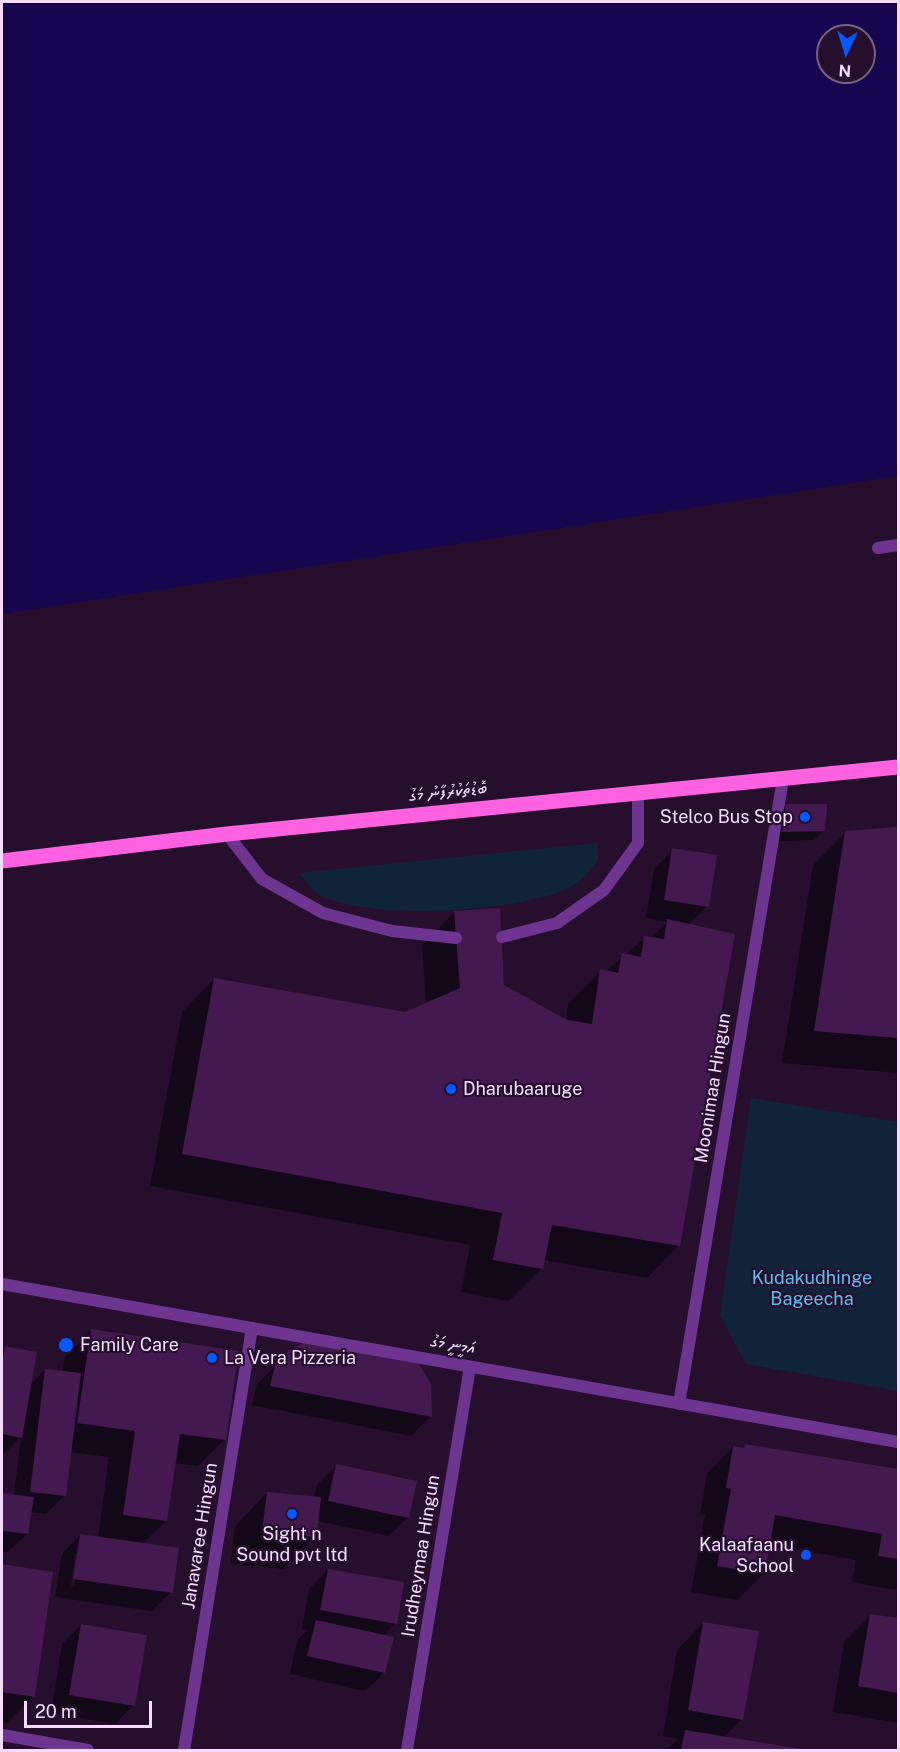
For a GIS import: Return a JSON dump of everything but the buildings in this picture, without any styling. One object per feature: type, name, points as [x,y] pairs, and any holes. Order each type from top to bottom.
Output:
[{"type":"main road","name":"ބޮޑުތަކުރުފާނު މަގު","points":[[2,861],[227,834],[898,767]]},
{"type":"street","points":[[878,548],[898,545]]},
{"type":"street","name":"Moonimaa Hingun","points":[[679,1404],[783,779]]},
{"type":"street","points":[[502,937],[557,923],[604,890],[638,843],[638,793]]},
{"type":"street","points":[[227,834],[262,879],[323,913],[392,931],[456,938]]},
{"type":"street","name":"އަމީނީ މަގު","points":[[2,1284],[898,1442]]},
{"type":"street","name":"Janavaree Hingun","points":[[184,1750],[252,1328]]},
{"type":"street","name":"Irudheymaa Hingun","points":[[407,1750],[470,1367]]},
{"type":"street","points":[[2,1736],[88,1750]]},
{"type":"green space","points":[[598,843],[598,861],[576,884],[553,894],[522,902],[486,907],[409,911],[341,903],[315,892],[299,873]]},
{"type":"green space","name":"Kudakudhinge Bageecha","points":[[751,1098],[898,1122],[898,1391],[746,1364],[720,1316]]},
{"type":"shaded area","points":[[2,2],[898,2],[898,476],[2,614]]},
{"type":"place","name":"Stelco Bus Stop","points":[[805,817]]},
{"type":"place","name":"Dharubaaruge","points":[[451,1089]]},
{"type":"place","name":"Family Care","points":[[66,1345]]},
{"type":"place","name":"La Vera Pizzeria","points":[[212,1358]]},
{"type":"place","name":"Sight n Sound pvt ltd","points":[[292,1514]]},
{"type":"place","name":"Kalaafaanu School","points":[[806,1555]]}]
